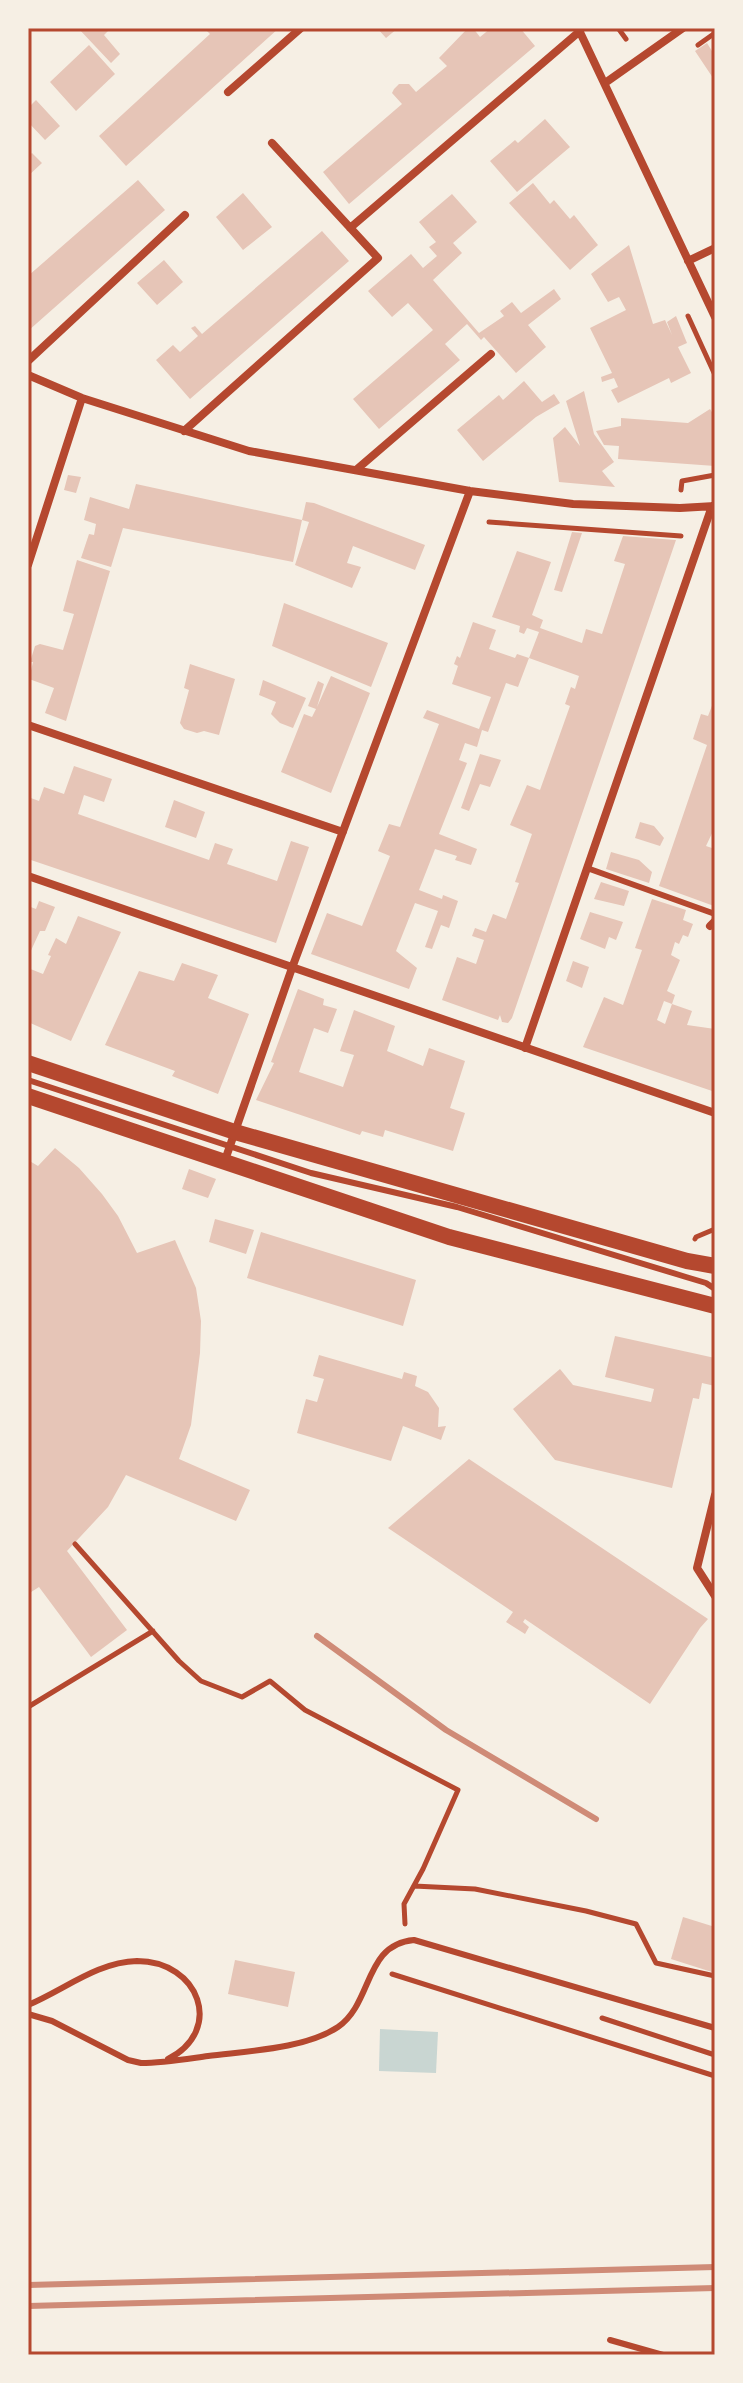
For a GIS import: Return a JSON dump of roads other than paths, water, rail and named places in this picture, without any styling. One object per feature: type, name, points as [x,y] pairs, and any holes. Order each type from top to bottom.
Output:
[{"type":"main road","points":[[28,1063],[232,1139],[715,1266]]},
{"type":"main road","points":[[28,1096],[449,1237],[715,1306]]},
{"type":"street","points":[[228,92],[301,28]]},
{"type":"street","points":[[605,83],[683,28]]},
{"type":"street","points":[[350,228],[579,30],[715,317]]},
{"type":"street","points":[[184,431],[378,258],[272,143]]},
{"type":"street","points":[[28,361],[185,215]]},
{"type":"street","points":[[688,261],[715,248]]},
{"type":"street","points":[[356,470],[491,354]]},
{"type":"street","points":[[28,375],[82,398],[249,451],[470,491],[573,504],[680,508],[714,506],[525,1048]]},
{"type":"street","points":[[28,565],[82,398]]},
{"type":"street","points":[[224,1163],[292,968],[470,491]]},
{"type":"street","points":[[28,725],[343,832]]},
{"type":"street","points":[[28,876],[715,1113]]},
{"type":"street","points":[[715,1495],[697,1568],[715,1596]]},
{"type":"lane","points":[[587,868],[715,914]]},
{"type":"lane","points":[[28,1080],[232,1139],[311,1173],[457,1207],[706,1283],[715,1289]]},
{"type":"lane","points":[[28,2014],[52,2021],[128,2060],[152,2063],[259,2050],[327,2033],[348,2019],[356,2011],[373,1969],[384,1952],[405,1941],[422,1941],[715,2028]]},
{"type":"lane","points":[[28,2005],[86,1976],[124,1962],[171,1967],[182,1974],[195,1995],[199,2009],[197,2032],[181,2052],[152,2063]]},
{"type":"lane","points":[[610,2340],[663,2355]]},
{"type":"railway","points":[[317,1636],[446,1730],[596,1819]]},
{"type":"railway","points":[[28,2285],[715,2267]]},
{"type":"railway","points":[[28,2306],[715,2288]]}]
